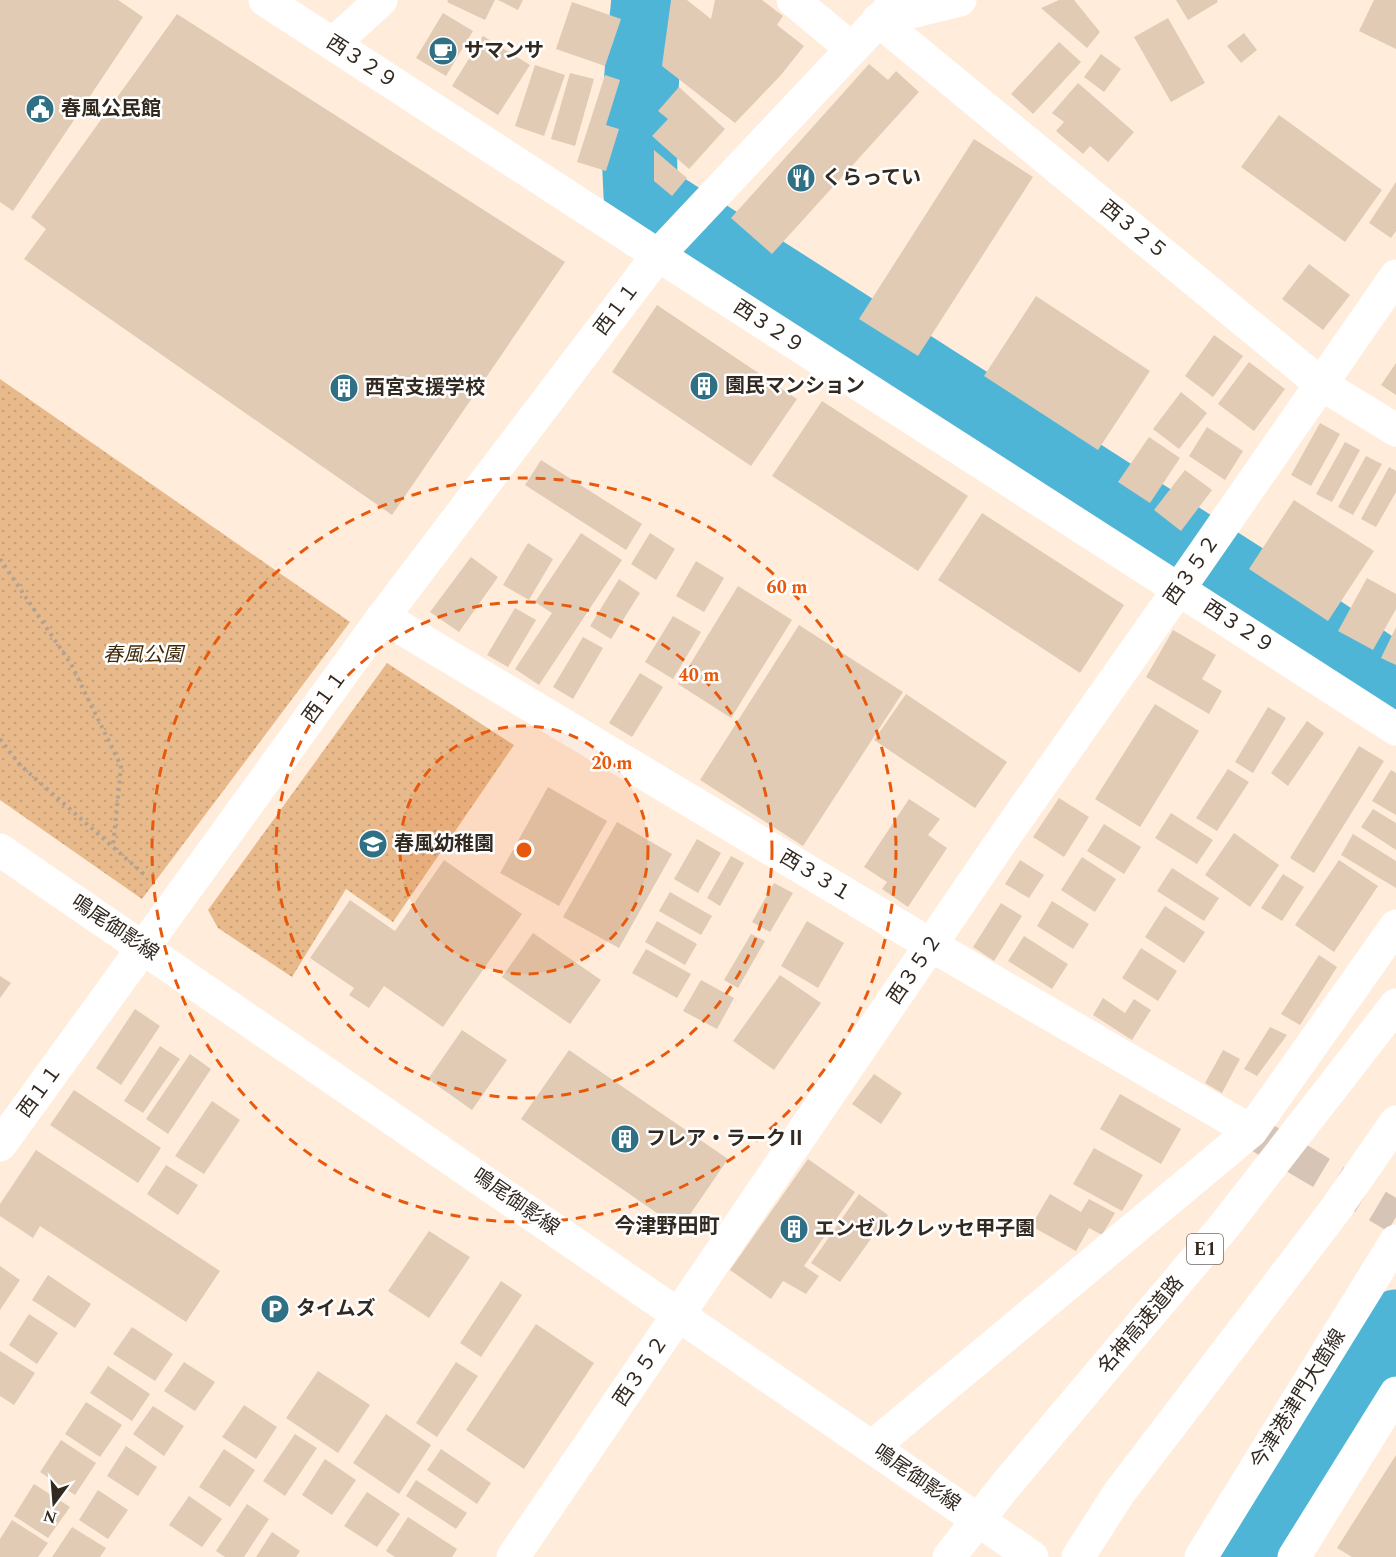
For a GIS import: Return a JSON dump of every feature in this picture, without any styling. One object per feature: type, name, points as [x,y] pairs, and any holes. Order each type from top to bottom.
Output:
[{"type":"main road","name":"西３２９","points":[[265,0],[1180,587],[1396,729]]},
{"type":"main road","points":[[334,44],[381,0]]},
{"type":"main road","points":[[793,0],[852,49]]},
{"type":"main road","points":[[888,10],[960,0]]},
{"type":"main road","name":"西１１","points":[[0,1145],[383,617],[659,254],[888,10]]},
{"type":"main road","name":"西３２５","points":[[888,10],[1321,384],[1396,430]]},
{"type":"main road","name":"西３５２","points":[[513,1557],[930,945],[1396,276]]},
{"type":"main road","name":"西３３１","points":[[383,617],[930,945],[1251,1131]]},
{"type":"main road","name":"鳴尾御影線","points":[[0,850],[1032,1557]]},
{"type":"main road","points":[[872,1447],[1251,1131],[1396,926]]},
{"type":"main road","name":"名神高速道路","points":[[949,1557],[1005,1486],[1225,1225],[1396,1005]]},
{"type":"main road","points":[[1078,1557],[1119,1493],[1335,1210],[1396,1122]]},
{"type":"main road","name":"今津港津門大箇線","points":[[1201,1557],[1396,1241]]},
{"type":"main road","points":[[1294,1557],[1396,1393]]},
{"type":"path","points":[[0,559],[71,664],[121,766],[113,846]]},
{"type":"path","points":[[0,739],[20,765],[176,904]]},
{"type":"green space","name":"春風公園","points":[[0,379],[350,622],[142,899],[0,800]]},
{"type":"green space","points":[[387,663],[514,745],[393,922],[346,889],[292,977],[218,928],[208,910]]},
{"type":"building","name":"春風公民館","points":[[0,0],[118,0],[143,17],[13,211],[0,202]]},
{"type":"building","points":[[448,0],[495,0],[485,20],[447,2]]},
{"type":"building","points":[[498,0],[523,0],[518,10]]},
{"type":"building","points":[[671,0],[687,0],[711,19],[715,0],[762,0],[783,16],[777,25],[804,46],[781,75],[735,123],[662,66]]},
{"type":"building","points":[[1059,0],[1074,0],[1100,32],[1087,48],[1041,8]]},
{"type":"building","points":[[1176,0],[1217,0],[1218,2],[1188,20]]},
{"type":"building","points":[[1374,0],[1396,0],[1396,49],[1359,31]]},
{"type":"building","points":[[572,2],[621,19],[605,66],[556,49]]},
{"type":"building","points":[[443,13],[473,31],[446,76],[416,58]]},
{"type":"building","name":"西宮支援学校","points":[[177,14],[565,262],[392,515],[24,259],[46,229],[31,217]]},
{"type":"building","points":[[1168,18],[1205,83],[1171,102],[1134,37]]},
{"type":"building","points":[[1244,33],[1257,50],[1241,63],[1227,46]]},
{"type":"building","points":[[483,36],[530,65],[498,115],[452,86]]},
{"type":"building","points":[[1059,42],[1081,62],[1033,114],[1011,94]]},
{"type":"building","points":[[1101,54],[1121,69],[1104,92],[1084,77]]},
{"type":"building","points":[[869,64],[888,80],[896,71],[919,92],[772,254],[731,218]]},
{"type":"building","points":[[535,65],[565,75],[544,136],[515,126]]},
{"type":"building","points":[[570,73],[594,79],[575,146],[551,139]]},
{"type":"building","points":[[605,75],[620,80],[606,125],[619,129],[606,171],[577,162]]},
{"type":"building","points":[[1078,83],[1134,132],[1108,162],[1090,146],[1083,154],[1056,131],[1064,122],[1052,113]]},
{"type":"building","points":[[679,87],[725,129],[689,169],[652,136],[668,119],[658,111]]},
{"type":"building","points":[[1279,115],[1382,190],[1345,242],[1241,167]]},
{"type":"building","points":[[974,139],[1033,177],[918,356],[859,319]]},
{"type":"building","points":[[654,150],[687,178],[672,196],[654,181]]},
{"type":"building","points":[[1396,182],[1396,231],[1391,238],[1369,223]]},
{"type":"building","points":[[1309,264],[1350,295],[1323,330],[1282,299]]},
{"type":"building","points":[[1036,296],[1150,371],[1098,450],[984,376]]},
{"type":"building","name":"園民マンション","points":[[657,305],[797,399],[751,466],[612,372]]},
{"type":"building","points":[[1214,335],[1243,356],[1213,397],[1185,376]]},
{"type":"building","points":[[1249,362],[1285,389],[1254,431],[1218,404]]},
{"type":"building","points":[[1396,363],[1396,395],[1381,385]]},
{"type":"building","points":[[1181,392],[1207,413],[1179,449],[1153,429]]},
{"type":"building","points":[[822,401],[968,496],[918,571],[772,476]]},
{"type":"building","points":[[1320,423],[1340,434],[1311,486],[1291,475]]},
{"type":"building","points":[[1207,427],[1243,451],[1225,480],[1189,456]]},
{"type":"building","points":[[1149,437],[1180,458],[1150,503],[1118,482]]},
{"type":"building","points":[[1345,442],[1360,450],[1332,502],[1316,494]]},
{"type":"building","points":[[1366,456],[1382,464],[1353,515],[1338,507]]},
{"type":"building","points":[[541,460],[642,524],[626,550],[525,485]]},
{"type":"building","points":[[1389,467],[1396,471],[1396,492],[1376,527],[1361,519]]},
{"type":"building","points":[[1185,470],[1212,490],[1181,531],[1154,510]]},
{"type":"building","points":[[1294,500],[1374,551],[1328,621],[1249,569]]},
{"type":"building","points":[[982,513],[1124,605],[1080,673],[938,580]]},
{"type":"building","points":[[581,533],[622,560],[539,685],[515,669],[552,613],[535,602]]},
{"type":"building","points":[[650,533],[675,549],[656,580],[631,564]]},
{"type":"building","points":[[528,543],[553,559],[529,600],[503,585]]},
{"type":"building","points":[[471,557],[498,577],[459,632],[430,612]]},
{"type":"building","points":[[696,561],[724,578],[704,612],[676,596]]},
{"type":"building","points":[[1367,578],[1396,594],[1396,609],[1373,650],[1338,631]]},
{"type":"building","points":[[619,579],[640,593],[611,639],[590,626]]},
{"type":"building","points":[[738,586],[792,620],[731,718],[678,684]]},
{"type":"building","points":[[515,608],[536,620],[508,667],[487,655]]},
{"type":"building","points":[[673,616],[701,632],[673,679],[645,662]]},
{"type":"building","points":[[799,625],[903,692],[803,846],[700,780]]},
{"type":"building","points":[[1396,627],[1396,665],[1381,658]]},
{"type":"building","points":[[1173,630],[1216,655],[1202,679],[1222,691],[1209,714],[1146,677]]},
{"type":"building","points":[[583,637],[603,648],[573,699],[553,687]]},
{"type":"building","points":[[640,673],[663,687],[632,737],[609,723]]},
{"type":"building","points":[[906,694],[1007,762],[975,808],[874,740]]},
{"type":"building","points":[[1155,704],[1199,731],[1140,827],[1095,799]]},
{"type":"building","points":[[1268,707],[1286,718],[1253,773],[1235,762]]},
{"type":"building","points":[[1307,721],[1324,733],[1288,786],[1271,773]]},
{"type":"building","points":[[1359,746],[1384,761],[1314,873],[1290,858]]},
{"type":"building","points":[[1228,769],[1249,782],[1217,831],[1196,818]]},
{"type":"building","points":[[1391,770],[1396,773],[1396,815],[1372,801]]},
{"type":"building","points":[[548,787],[607,821],[559,906],[500,873]]},
{"type":"building","points":[[1059,798],[1089,817],[1064,857],[1033,837]]},
{"type":"building","points":[[909,799],[940,819],[928,835],[947,848],[908,907],[882,889],[887,882],[864,867]]},
{"type":"building","points":[[1373,809],[1396,823],[1396,850],[1361,827]]},
{"type":"building","points":[[1171,813],[1213,840],[1197,864],[1155,838]]},
{"type":"building","points":[[617,822],[672,854],[619,948],[563,917]]},
{"type":"building","points":[[1104,824],[1141,847],[1124,874],[1087,851]]},
{"type":"building","points":[[1234,833],[1279,865],[1250,907],[1205,875]]},
{"type":"building","points":[[1353,834],[1396,861],[1396,888],[1341,855]]},
{"type":"building","points":[[697,839],[721,853],[698,893],[674,879]]},
{"type":"building","points":[[731,856],[744,863],[720,906],[707,898]]},
{"type":"building","points":[[1082,857],[1116,879],[1095,912],[1061,890]]},
{"type":"building","points":[[444,860],[522,914],[443,1027],[384,986],[369,1008],[349,995],[354,988],[310,958],[350,900],[395,931]]},
{"type":"building","points":[[1020,860],[1044,875],[1029,898],[1005,884]]},
{"type":"building","points":[[1339,860],[1378,886],[1334,952],[1295,925]]},
{"type":"building","points":[[1172,868],[1219,898],[1204,921],[1157,891]]},
{"type":"building","points":[[1283,874],[1304,887],[1282,921],[1261,908]]},
{"type":"building","points":[[774,883],[793,893],[770,932],[752,922]]},
{"type":"building","points":[[670,892],[712,916],[701,935],[659,911]]},
{"type":"building","points":[[1052,901],[1089,924],[1073,949],[1037,926]]},
{"type":"building","points":[[1001,903],[1022,916],[994,961],[973,947]]},
{"type":"building","points":[[1165,906],[1205,932],[1184,963],[1145,937]]},
{"type":"building","points":[[657,921],[697,944],[685,965],[645,942]]},
{"type":"building","points":[[807,921],[844,943],[818,988],[781,966]]},
{"type":"building","points":[[533,933],[601,980],[570,1024],[502,977]]},
{"type":"building","points":[[751,934],[765,941],[738,988],[724,980]]},
{"type":"building","points":[[1024,936],[1068,964],[1052,989],[1008,961]]},
{"type":"building","points":[[1141,948],[1177,971],[1158,1001],[1122,978]]},
{"type":"building","points":[[646,949],[691,974],[677,998],[632,973]]},
{"type":"building","points":[[1319,955],[1337,967],[1300,1025],[1281,1014]]},
{"type":"building","points":[[780,975],[821,1003],[774,1070],[733,1041]]},
{"type":"building","points":[[0,976],[11,983],[0,998]]},
{"type":"building","points":[[701,980],[734,998],[717,1029],[683,1011]]},
{"type":"building","points":[[1103,998],[1125,1013],[1134,999],[1151,1010],[1132,1040],[1093,1015]]},
{"type":"building","points":[[135,1009],[160,1026],[121,1085],[96,1068]]},
{"type":"building","points":[[1270,1027],[1287,1035],[1257,1076],[1244,1069]]},
{"type":"building","points":[[462,1030],[507,1060],[472,1110],[428,1079]]},
{"type":"building","points":[[160,1046],[180,1059],[143,1113],[124,1101]]},
{"type":"building","name":"フレア・ラークⅡ","points":[[569,1050],[728,1159],[680,1229],[521,1119]]},
{"type":"building","points":[[1223,1050],[1240,1059],[1222,1093],[1205,1083]]},
{"type":"building","points":[[190,1054],[211,1069],[168,1134],[146,1119]]},
{"type":"building","points":[[874,1074],[902,1093],[881,1124],[852,1104]]},
{"type":"building","points":[[74,1090],[161,1148],[138,1183],[50,1125]]},
{"type":"building","points":[[1120,1094],[1181,1129],[1161,1164],[1100,1129]]},
{"type":"building","points":[[212,1101],[240,1120],[204,1174],[175,1156]]},
{"type":"building","points":[[1094,1148],[1143,1175],[1122,1211],[1073,1184]]},
{"type":"building","points":[[36,1150],[220,1271],[186,1322],[40,1226],[33,1238],[0,1216],[0,1204]]},
{"type":"building","name":"エンゼルクレッセ甲子園","points":[[808,1159],[855,1192],[804,1266],[819,1276],[806,1294],[783,1281],[771,1299],[730,1270]]},
{"type":"building","points":[[166,1165],[198,1185],[178,1215],[147,1194]]},
{"type":"building","points":[[859,1194],[888,1215],[840,1282],[811,1263]]},
{"type":"building","points":[[1050,1194],[1081,1212],[1089,1199],[1115,1213],[1102,1235],[1089,1228],[1076,1251],[1031,1226]]},
{"type":"building","points":[[429,1231],[470,1257],[429,1318],[388,1291]]},
{"type":"building","points":[[0,1266],[20,1280],[0,1310]]},
{"type":"building","points":[[48,1275],[91,1304],[75,1328],[32,1300]]},
{"type":"building","points":[[501,1281],[522,1295],[481,1357],[460,1343]]},
{"type":"building","points":[[29,1314],[58,1333],[37,1364],[9,1345]]},
{"type":"building","points":[[536,1324],[594,1363],[524,1469],[466,1430]]},
{"type":"building","points":[[132,1327],[173,1354],[155,1381],[113,1354]]},
{"type":"building","points":[[0,1351],[35,1373],[14,1405],[0,1396]]},
{"type":"building","points":[[184,1362],[215,1382],[195,1411],[164,1391]]},
{"type":"building","points":[[456,1362],[478,1376],[437,1437],[416,1423]]},
{"type":"building","points":[[108,1366],[150,1394],[132,1421],[90,1393]]},
{"type":"building","points":[[318,1371],[370,1405],[338,1453],[286,1418]]},
{"type":"building","points":[[86,1402],[122,1425],[100,1457],[65,1434]]},
{"type":"building","points":[[244,1405],[277,1427],[256,1459],[222,1437]]},
{"type":"building","points":[[153,1406],[184,1426],[164,1456],[133,1434]]},
{"type":"building","points":[[386,1414],[431,1445],[399,1494],[353,1463]]},
{"type":"building","points":[[295,1434],[317,1448],[285,1496],[263,1481]]},
{"type":"building","points":[[61,1440],[96,1463],[75,1495],[40,1472]]},
{"type":"building","points":[[126,1446],[157,1467],[138,1496],[107,1476]]},
{"type":"building","points":[[224,1449],[255,1470],[230,1507],[199,1487]]},
{"type":"building","points":[[441,1449],[491,1483],[477,1504],[427,1470]]},
{"type":"building","points":[[1396,1455],[1396,1557],[1352,1557],[1337,1548]]},
{"type":"building","points":[[325,1459],[356,1480],[332,1515],[302,1495]]},
{"type":"building","points":[[416,1480],[467,1513],[456,1529],[406,1496]]},
{"type":"building","points":[[34,1484],[70,1507],[48,1538],[14,1516]]},
{"type":"building","points":[[98,1490],[128,1510],[108,1539],[79,1520]]},
{"type":"building","points":[[367,1492],[400,1514],[377,1547],[344,1526]]},
{"type":"building","points":[[189,1496],[222,1519],[202,1547],[169,1525]]},
{"type":"building","points":[[247,1504],[269,1519],[244,1557],[225,1557],[216,1551]]},
{"type":"building","points":[[408,1517],[457,1549],[452,1557],[395,1557],[386,1551]]},
{"type":"building","points":[[12,1520],[48,1543],[38,1557],[0,1557],[0,1539]]},
{"type":"building","points":[[72,1527],[106,1548],[100,1557],[52,1557]]},
{"type":"building","points":[[272,1532],[300,1551],[296,1557],[256,1557]]},
{"type":"waterway","points":[[649,0],[639,146],[641,195],[1246,582],[1396,684]]},
{"type":"waterway","points":[[1250,1557],[1396,1327]]},
{"type":"tunnel","points":[[1251,1131],[1396,1217]]},
{"type":"place","name":"サマンサ","points":[[443,51]]},
{"type":"place","name":"春風公民館","points":[[40,109]]},
{"type":"place","name":"くらってい","points":[[801,178]]},
{"type":"place","name":"園民マンション","points":[[704,386]]},
{"type":"place","name":"西宮支援学校","points":[[344,388]]},
{"type":"place","name":"春風幼稚園","points":[[373,844]]},
{"type":"place","name":"フレア・ラークⅡ","points":[[625,1139]]},
{"type":"place","name":"エンゼルクレッセ甲子園","points":[[794,1229]]},
{"type":"place","name":"タイムズ","points":[[275,1309]]},
{"type":"district","name":"今津野田町","points":[[667,1227]]}]
